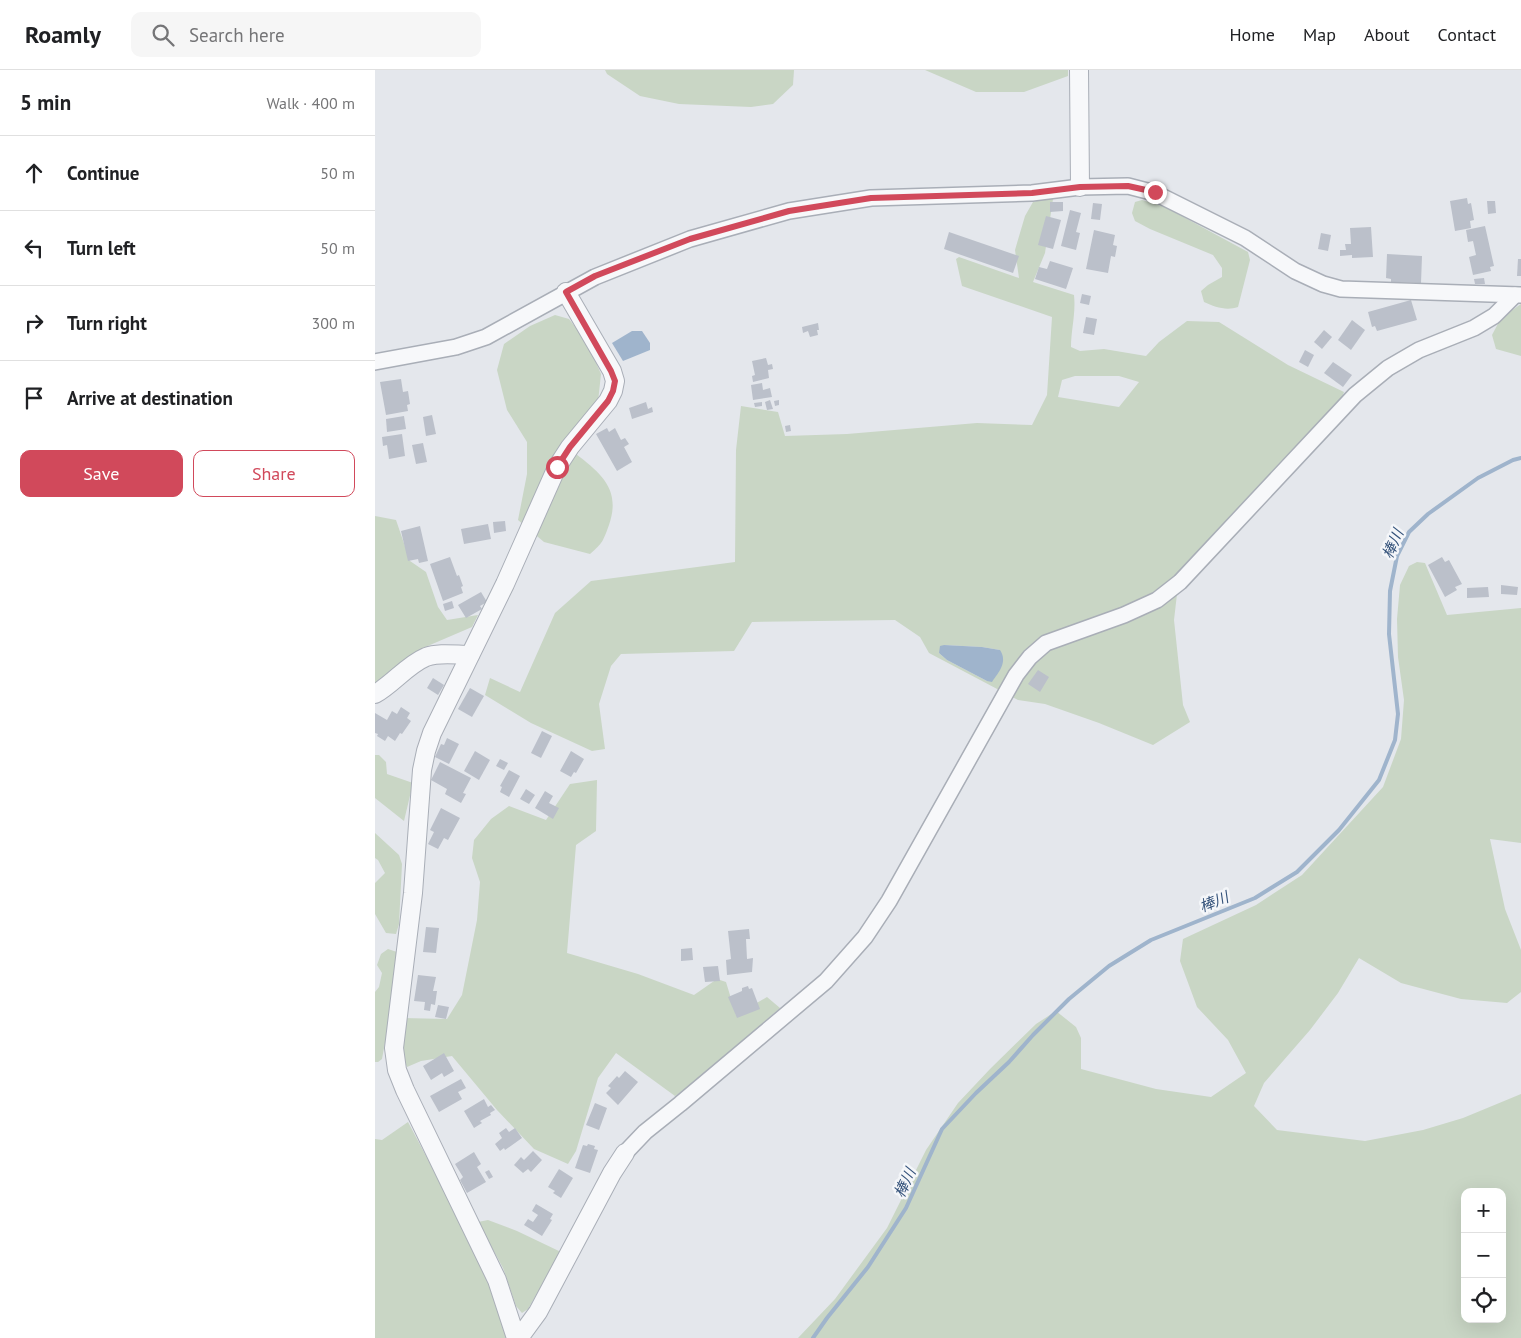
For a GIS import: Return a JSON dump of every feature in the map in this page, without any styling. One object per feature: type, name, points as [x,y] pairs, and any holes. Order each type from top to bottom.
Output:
[{"type":"street","points":[[1079,70],[1080,187]]},
{"type":"street","points":[[375,362],[456,347],[486,337],[595,276],[690,239],[789,211],[871,198],[1032,193],[1080,187],[1128,186],[1155,192],[1245,238],[1295,271],[1323,284],[1341,289],[1518,295]]},
{"type":"street","points":[[517,1338],[497,1280],[405,1090],[397,1070],[394,1048],[413,893],[422,770],[432,733],[505,584],[557,467],[570,447],[608,401],[613,391],[615,381],[611,371],[566,292]]},
{"type":"street","points":[[517,1338],[538,1312],[612,1172],[625,1153],[645,1132],[681,1104],[826,981],[865,937],[889,901],[1016,675],[1030,657],[1046,643],[1124,615],[1157,600],[1180,582],[1355,395],[1388,368],[1419,350],[1473,328],[1494,316],[1518,295]]},
{"type":"street","points":[[375,694],[417,662],[427,657],[436,655],[470,655]]},
{"type":"green space","points":[[605,70],[794,70],[793,85],[773,104],[751,107],[679,104],[640,96],[607,74]]},
{"type":"green space","points":[[925,70],[1068,70],[1068,76],[1024,92],[976,92]]},
{"type":"green space","points":[[1047,198],[1053,199],[1045,253],[1033,282],[1074,295],[1071,347],[1080,351],[1104,349],[1146,356],[1159,342],[1187,321],[1219,322],[1288,365],[1344,392],[1340,403],[1179,577],[1174,620],[1183,705],[1190,722],[1153,745],[1045,704],[1018,700],[929,653],[920,637],[895,620],[752,622],[734,651],[621,654],[611,666],[599,704],[605,749],[592,751],[531,723],[485,695],[490,678],[520,692],[555,613],[591,581],[735,562],[736,450],[741,406],[778,412],[785,436],[847,434],[977,423],[1032,425],[1047,395],[1052,317],[962,286],[956,259],[959,257],[1019,278],[1015,250],[1025,216],[1033,202]],"holes":[[[1075,376],[1119,376],[1139,382],[1119,407],[1058,397],[1062,380]],[[944,645],[982,647],[1000,650],[987,681],[947,660],[939,653]]]},
{"type":"green space","points":[[1142,200],[1165,207],[1248,252],[1250,260],[1238,307],[1221,308],[1204,302],[1201,291],[1222,277],[1222,268],[1213,255],[1135,221],[1132,213],[1135,202]]},
{"type":"green space","points":[[1521,304],[1521,356],[1496,349],[1492,335],[1501,318]]},
{"type":"green space","points":[[555,315],[569,319],[587,342],[601,374],[598,402],[576,454],[601,476],[611,492],[613,502],[612,513],[605,535],[600,544],[590,554],[544,542],[518,520],[527,474],[527,442],[507,410],[497,370],[504,344],[530,326]]},
{"type":"green space","points":[[375,516],[396,520],[410,561],[426,572],[438,607],[447,620],[478,615],[472,627],[423,648],[375,684]]},
{"type":"green space","points":[[1417,562],[1425,563],[1447,615],[1521,608],[1521,843],[1490,839],[1505,909],[1521,950],[1521,992],[1507,1003],[1461,999],[1401,983],[1359,958],[1338,993],[1310,1030],[1264,1083],[1254,1106],[1277,1130],[1365,1141],[1423,1130],[1463,1118],[1521,1094],[1521,1338],[798,1338],[835,1299],[887,1228],[926,1150],[958,1103],[1036,1024],[1056,1011],[1076,1027],[1081,1038],[1081,1069],[1156,1089],[1211,1097],[1246,1073],[1228,1040],[1197,1007],[1180,961],[1183,939],[1256,905],[1302,875],[1383,787],[1401,739],[1404,700],[1398,657],[1397,619],[1400,585],[1409,566]]},
{"type":"green space","points":[[375,755],[379,755],[386,762],[387,774],[413,783],[404,821],[375,798]]},
{"type":"green space","points":[[597,780],[596,831],[576,845],[567,953],[638,974],[694,995],[717,979],[726,982],[736,1015],[767,997],[780,1008],[699,1079],[675,1096],[616,1053],[598,1078],[576,1151],[568,1164],[534,1149],[497,1110],[452,1056],[421,1061],[407,1067],[400,1051],[403,1018],[447,1019],[462,995],[477,920],[480,882],[472,858],[474,840],[491,819],[509,806],[546,820],[570,784]]},
{"type":"green space","points":[[375,833],[399,855],[402,864],[399,924],[396,934],[386,933],[375,914],[375,883],[385,873],[375,858]]},
{"type":"green space","points":[[388,949],[397,952],[393,999],[382,1059],[375,1062],[375,992],[379,987],[382,973],[377,965],[381,954]]},
{"type":"green space","points":[[408,1122],[461,1222],[493,1291],[506,1338],[375,1338],[375,1139],[382,1140]]},
{"type":"green space","points":[[488,1220],[517,1231],[561,1252],[528,1309],[522,1313],[516,1306],[503,1268],[478,1222]]},
{"type":"water","points":[[632,331],[642,331],[650,343],[650,350],[623,361],[612,343]]},
{"type":"water","points":[[940,646],[1000,650],[1003,659],[1002,667],[992,682],[987,681],[947,660],[939,653]]},
{"type":"building","points":[[1467,198],[1468,204],[1471,203],[1474,220],[1470,221],[1471,228],[1455,231],[1450,201]]},
{"type":"building","points":[[1487,201],[1495,201],[1496,213],[1488,214]]},
{"type":"building","points":[[1050,202],[1063,202],[1063,211],[1050,212]]},
{"type":"building","points":[[1093,203],[1102,204],[1100,220],[1091,219]]},
{"type":"building","points":[[1070,210],[1081,213],[1076,232],[1080,233],[1076,250],[1061,246]]},
{"type":"building","points":[[1046,216],[1061,220],[1053,249],[1038,245]]},
{"type":"building","points":[[1485,226],[1494,266],[1490,267],[1491,271],[1473,275],[1469,257],[1476,255],[1473,241],[1468,242],[1466,230]]},
{"type":"building","points":[[1371,227],[1373,257],[1352,258],[1352,255],[1340,256],[1340,250],[1346,250],[1345,244],[1351,244],[1350,228]]},
{"type":"building","points":[[1094,230],[1115,235],[1113,245],[1117,246],[1115,257],[1111,256],[1108,273],[1086,269]]},
{"type":"building","points":[[949,232],[1019,256],[1013,273],[944,249]]},
{"type":"building","points":[[1321,233],[1331,235],[1328,251],[1318,249]]},
{"type":"building","points":[[1387,254],[1422,256],[1421,283],[1391,282],[1391,279],[1386,278]]},
{"type":"building","points":[[1518,259],[1521,259],[1521,276],[1517,276]]},
{"type":"building","points":[[1050,261],[1073,268],[1066,289],[1035,279],[1039,267],[1047,269]]},
{"type":"building","points":[[1484,278],[1485,284],[1475,284],[1474,279]]},
{"type":"building","points":[[1082,294],[1091,296],[1089,305],[1080,303]]},
{"type":"building","points":[[1411,300],[1417,320],[1377,331],[1375,326],[1372,327],[1368,312]]},
{"type":"building","points":[[1086,317],[1097,319],[1094,335],[1083,333]]},
{"type":"building","points":[[1352,320],[1365,330],[1351,350],[1338,340]]},
{"type":"building","points":[[818,323],[818,335],[810,337],[808,331],[803,333],[802,327]]},
{"type":"building","points":[[1324,330],[1332,337],[1322,349],[1314,342]]},
{"type":"building","points":[[1305,350],[1314,355],[1308,367],[1299,362]]},
{"type":"building","points":[[766,358],[768,365],[772,364],[773,369],[768,370],[769,378],[753,382],[752,376],[755,375],[752,361]]},
{"type":"building","points":[[1333,362],[1352,375],[1343,387],[1324,373]]},
{"type":"building","points":[[401,379],[403,392],[408,391],[410,404],[407,405],[408,411],[386,415],[380,382]]},
{"type":"building","points":[[762,383],[763,390],[770,388],[772,397],[753,400],[751,385]]},
{"type":"building","points":[[770,400],[773,409],[767,410],[765,402]]},
{"type":"building","points":[[779,400],[779,405],[775,406],[774,401]]},
{"type":"building","points":[[646,402],[648,409],[652,407],[653,412],[632,419],[629,408]]},
{"type":"building","points":[[762,402],[762,406],[755,407],[754,403]]},
{"type":"building","points":[[432,415],[436,434],[426,436],[423,417]]},
{"type":"building","points":[[404,416],[406,429],[387,432],[386,419]]},
{"type":"building","points":[[790,425],[791,431],[786,432],[785,426]]},
{"type":"building","points":[[607,428],[609,432],[615,428],[621,440],[625,438],[629,444],[624,447],[632,462],[617,471],[596,434]]},
{"type":"building","points":[[402,434],[405,456],[389,459],[387,445],[383,446],[382,437]]},
{"type":"building","points":[[423,443],[427,462],[416,464],[412,445]]},
{"type":"building","points":[[505,521],[506,531],[494,533],[493,522]]},
{"type":"building","points":[[488,524],[491,539],[464,544],[461,529]]},
{"type":"building","points":[[420,526],[428,561],[419,563],[418,559],[408,561],[401,531]]},
{"type":"building","points":[[450,557],[463,586],[461,587],[463,593],[443,601],[430,564]]},
{"type":"building","points":[[1442,557],[1445,562],[1449,560],[1462,584],[1455,587],[1457,590],[1445,597],[1428,565]]},
{"type":"building","points":[[1501,585],[1518,587],[1517,595],[1501,594]]},
{"type":"building","points":[[1488,587],[1489,597],[1467,598],[1467,588]]},
{"type":"building","points":[[481,592],[487,602],[480,606],[482,609],[466,618],[458,605]]},
{"type":"building","points":[[452,601],[454,608],[445,611],[443,604]]},
{"type":"building","points":[[1038,670],[1049,677],[1040,692],[1028,684]]},
{"type":"building","points":[[433,678],[444,685],[438,695],[427,688]]},
{"type":"building","points":[[470,688],[484,696],[472,717],[458,709]]},
{"type":"building","points":[[401,707],[410,713],[407,718],[411,721],[402,734],[400,733],[395,741],[388,736],[385,741],[377,736],[378,734],[375,733],[375,713],[387,720],[392,711],[397,714]]},
{"type":"building","points":[[542,731],[552,736],[541,758],[531,753]]},
{"type":"building","points":[[447,738],[459,744],[449,764],[435,757],[441,744],[444,745]]},
{"type":"building","points":[[475,751],[490,760],[479,780],[464,771]]},
{"type":"building","points":[[571,751],[584,759],[576,773],[574,772],[571,777],[560,771]]},
{"type":"building","points":[[500,759],[508,763],[504,770],[496,766]]},
{"type":"building","points":[[440,762],[471,778],[463,793],[466,794],[461,803],[445,794],[447,789],[431,780]]},
{"type":"building","points":[[509,770],[520,776],[509,797],[500,792],[502,787],[500,786]]},
{"type":"building","points":[[526,789],[535,795],[529,804],[520,799]]},
{"type":"building","points":[[545,791],[553,796],[549,803],[559,808],[553,819],[535,808]]},
{"type":"building","points":[[441,808],[460,818],[448,840],[444,838],[438,849],[428,844],[434,832],[430,830]]},
{"type":"building","points":[[426,927],[439,928],[436,953],[423,952]]},
{"type":"building","points":[[749,929],[750,939],[746,939],[747,959],[753,958],[752,972],[727,975],[726,960],[731,959],[728,931]]},
{"type":"building","points":[[692,948],[693,960],[681,961],[681,949]]},
{"type":"building","points":[[718,966],[720,981],[705,982],[703,967]]},
{"type":"building","points":[[418,975],[436,977],[433,991],[437,991],[435,1005],[431,1004],[430,1011],[424,1010],[425,1002],[414,1001]]},
{"type":"building","points":[[748,986],[749,989],[752,988],[760,1009],[737,1018],[728,997]]},
{"type":"building","points":[[438,1005],[449,1007],[446,1019],[435,1017]]},
{"type":"building","points":[[444,1053],[454,1071],[444,1077],[442,1073],[431,1080],[423,1066]]},
{"type":"building","points":[[625,1071],[638,1082],[618,1105],[606,1093],[611,1088],[608,1086],[617,1076],[619,1078]]},
{"type":"building","points":[[461,1079],[466,1088],[458,1092],[462,1099],[439,1112],[430,1096]]},
{"type":"building","points":[[484,1099],[488,1107],[491,1105],[495,1110],[474,1128],[464,1111]]},
{"type":"building","points":[[595,1103],[607,1108],[599,1130],[586,1125]]},
{"type":"building","points":[[506,1128],[509,1132],[515,1128],[522,1138],[505,1150],[504,1148],[500,1151],[495,1144],[502,1138],[499,1133]]},
{"type":"building","points":[[588,1144],[595,1146],[594,1149],[598,1150],[590,1173],[575,1168],[583,1145],[587,1146]]},
{"type":"building","points":[[533,1151],[542,1160],[531,1172],[528,1169],[523,1173],[514,1165],[521,1157],[524,1160]]},
{"type":"building","points":[[474,1152],[481,1164],[477,1167],[486,1182],[467,1193],[460,1180],[463,1177],[455,1164]]},
{"type":"building","points":[[559,1169],[573,1178],[561,1198],[548,1187]]},
{"type":"building","points":[[489,1170],[493,1177],[489,1179],[485,1172]]},
{"type":"building","points":[[536,1204],[553,1214],[550,1219],[552,1220],[542,1236],[524,1225],[528,1219],[533,1222],[538,1215],[532,1211]]},
{"type":"waterway","name":"棒川","points":[[813,1338],[868,1267],[906,1208],[942,1129],[1069,999],[1109,966],[1151,940],[1255,898],[1297,872],[1339,830],[1379,780],[1395,740],[1398,714],[1389,634],[1390,591],[1397,556],[1409,532],[1428,514],[1478,478],[1513,460],[1521,458]]},
{"type":"route","points":[[557,467],[570,447],[608,401],[615,381],[595,340],[566,292],[595,276],[690,239],[789,211],[871,198],[1032,193],[1080,187],[1128,186],[1155,192]]}]
